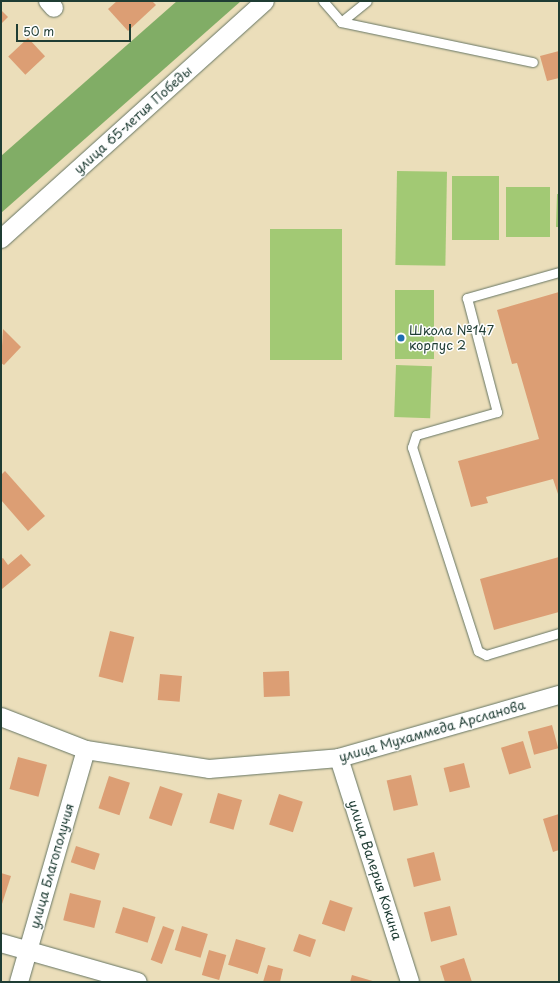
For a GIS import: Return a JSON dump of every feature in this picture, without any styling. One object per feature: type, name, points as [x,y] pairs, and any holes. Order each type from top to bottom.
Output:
[{"type":"street","name":"улица 65-летия Победы","points":[[1,239],[265,1]]},
{"type":"street","name":"улица Мухаммеда Арсланова","points":[[1,717],[86,750],[210,769],[339,758],[559,695]]},
{"type":"street","name":"улица Благополучия","points":[[19,982],[86,750]]},
{"type":"street","name":"улица Валерия Кокина","points":[[339,758],[410,982]]},
{"type":"street","points":[[1,943],[138,982]]},
{"type":"lane","points":[[323,1],[342,22],[533,62]]},
{"type":"lane","points":[[342,22],[367,1]]},
{"type":"lane","points":[[559,272],[467,298],[498,412],[416,435],[412,447],[478,650],[486,655],[559,634]]},
{"type":"green space","points":[[177,1],[241,1],[1,213],[1,156]]},
{"type":"green space","points":[[397,171],[447,172],[445,266],[395,265]]},
{"type":"green space","points":[[452,176],[499,176],[499,240],[452,240]]},
{"type":"green space","points":[[506,187],[550,187],[550,237],[506,237]]},
{"type":"green space","points":[[557,194],[559,194],[559,227],[556,227]]},
{"type":"green space","points":[[270,229],[342,229],[342,360],[270,360]]},
{"type":"green space","points":[[395,290],[434,290],[434,359],[395,359]]},
{"type":"green space","points":[[396,365],[432,366],[430,418],[394,417]]},
{"type":"building","points":[[117,1],[152,1],[156,5],[128,31],[108,9]]},
{"type":"building","points":[[1,10],[8,17],[1,24]]},
{"type":"building","points":[[28,38],[45,56],[25,75],[8,56]]},
{"type":"building","points":[[559,51],[559,78],[547,81],[540,56]]},
{"type":"building","points":[[559,292],[559,497],[553,479],[486,497],[488,503],[471,507],[458,461],[539,439],[517,363],[512,364],[497,310]]},
{"type":"building","points":[[3,329],[21,347],[4,365],[1,363]]},
{"type":"building","points":[[5,471],[45,516],[28,531],[1,500],[1,475]]},
{"type":"building","points":[[21,554],[31,565],[2,589],[1,559],[3,558],[8,565]]},
{"type":"building","points":[[559,557],[559,612],[494,630],[480,579]]},
{"type":"building","points":[[110,631],[134,637],[123,683],[99,677]]},
{"type":"building","points":[[289,671],[290,696],[264,697],[263,672]]},
{"type":"building","points":[[160,674],[182,676],[180,702],[158,700]]},
{"type":"building","points":[[552,725],[558,748],[534,755],[528,731]]},
{"type":"building","points":[[523,741],[531,768],[509,775],[501,748]]},
{"type":"building","points":[[18,757],[47,765],[38,797],[9,789]]},
{"type":"building","points":[[464,763],[470,787],[450,792],[444,768]]},
{"type":"building","points":[[411,775],[418,805],[394,811],[387,781]]},
{"type":"building","points":[[109,776],[130,783],[119,815],[98,808]]},
{"type":"building","points":[[160,786],[183,794],[172,826],[149,818]]},
{"type":"building","points":[[218,793],[242,800],[233,830],[209,823]]},
{"type":"building","points":[[279,794],[303,802],[293,832],[269,824]]},
{"type":"building","points":[[559,814],[559,850],[553,852],[543,819]]},
{"type":"building","points":[[76,846],[100,854],[95,870],[71,862]]},
{"type":"building","points":[[434,852],[441,880],[414,887],[407,859]]},
{"type":"building","points":[[1,873],[11,876],[1,907]]},
{"type":"building","points":[[70,893],[101,901],[94,928],[63,920]]},
{"type":"building","points":[[330,900],[353,908],[345,931],[322,924]]},
{"type":"building","points":[[450,906],[457,935],[431,942],[424,913]]},
{"type":"building","points":[[123,907],[156,917],[148,943],[115,933]]},
{"type":"building","points":[[163,926],[174,930],[162,964],[151,960]]},
{"type":"building","points":[[182,926],[208,934],[201,958],[175,950]]},
{"type":"building","points":[[299,934],[316,940],[310,957],[293,951]]},
{"type":"building","points":[[236,939],[266,948],[258,974],[228,965]]},
{"type":"building","points":[[209,950],[226,955],[219,980],[202,975]]},
{"type":"building","points":[[464,958],[472,982],[445,982],[440,966]]},
{"type":"building","points":[[268,965],[283,969],[280,982],[263,982]]},
{"type":"building","points":[[352,975],[376,982],[350,982]]},
{"type":"place","name":"Школа №147 корпус 2","points":[[401,338]]}]
